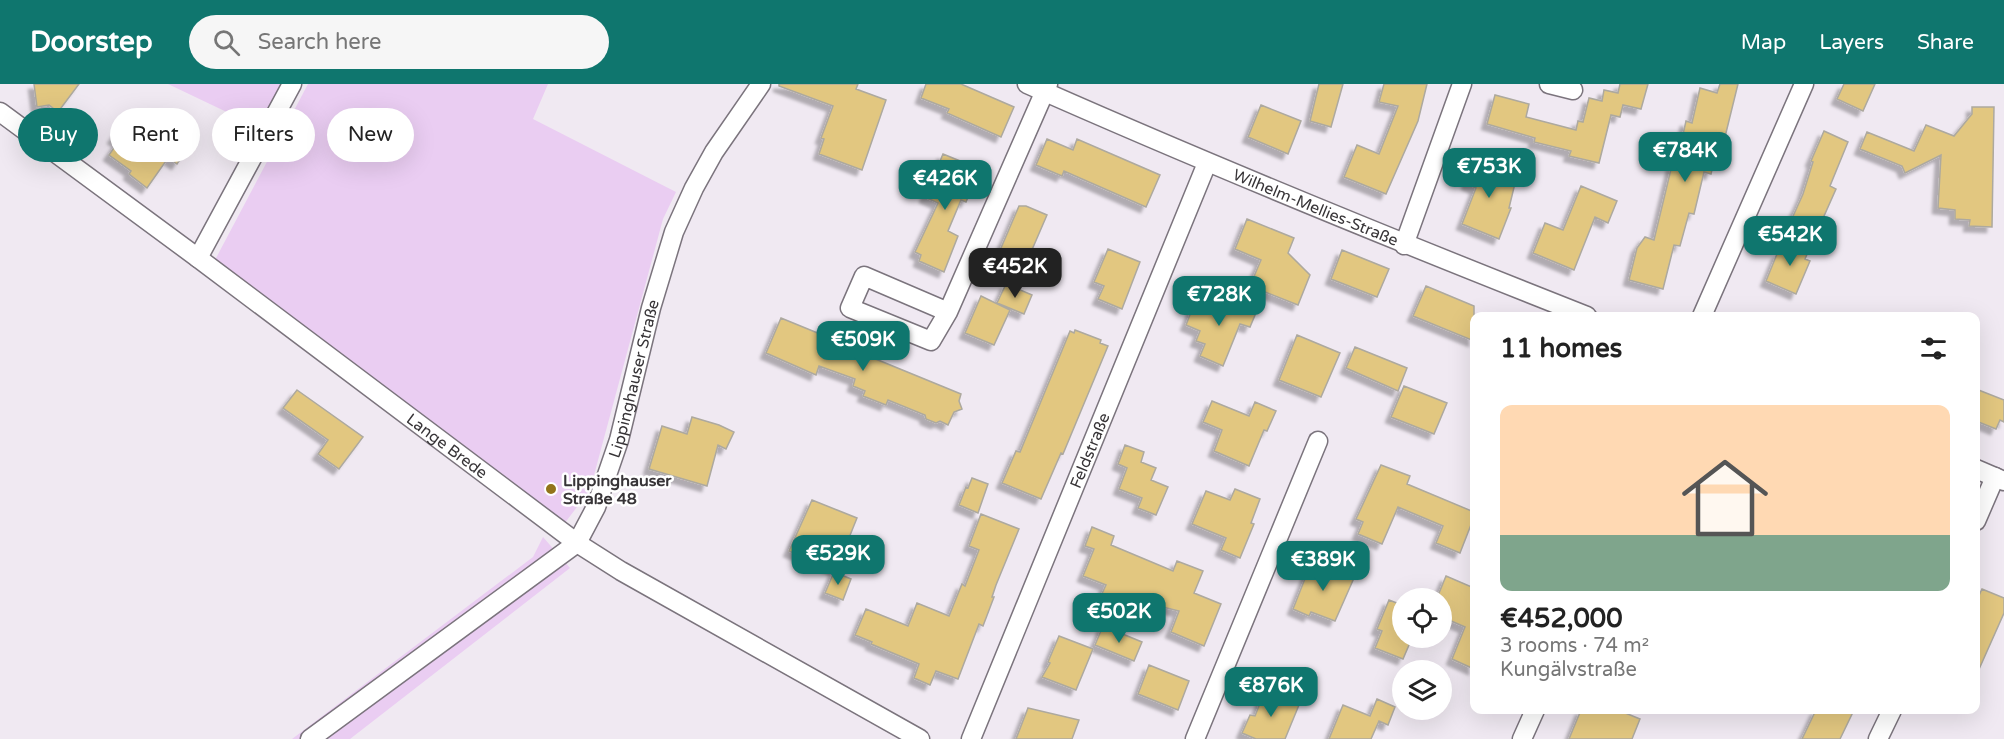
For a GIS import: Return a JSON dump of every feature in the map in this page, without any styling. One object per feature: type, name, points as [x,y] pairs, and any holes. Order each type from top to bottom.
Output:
[{"type":"street","points":[[198,258],[292,84]]},
{"type":"street","name":"Lippinghauser Straße","points":[[310,739],[577,543],[596,507],[619,440],[651,308],[674,232],[714,152],[761,84]]},
{"type":"street","name":"Wilhelm-Mellies-Straße","points":[[1027,84],[1046,88],[1207,163],[1404,245],[1577,312]]},
{"type":"street","points":[[1404,245],[1462,84]]},
{"type":"street","points":[[1549,84],[1573,90]]},
{"type":"street","points":[[1704,312],[1804,84]]},
{"type":"street","points":[[948,312],[864,276],[850,308],[931,341],[948,312],[1046,88]]},
{"type":"street","name":"Lange Brede","points":[[0,112],[577,543],[621,572],[920,739]]},
{"type":"street","name":"Feldstraße","points":[[971,739],[1207,163]]},
{"type":"street","points":[[1195,739],[1318,441]]},
{"type":"street","points":[[1980,472],[2000,479],[1980,514]]},
{"type":"street","points":[[1522,739],[1533,714]]},
{"type":"street","points":[[1878,739],[1890,714]]},
{"type":"shaded area","points":[[168,84],[283,84],[270,108],[218,108]]},
{"type":"shaded area","points":[[308,84],[548,84],[533,119],[676,192],[663,219],[590,490],[564,524],[215,260],[267,162],[315,162],[315,108],[295,108]]},
{"type":"shaded area","points":[[543,537],[570,568],[350,739],[292,739],[533,557]]},
{"type":"building","points":[[34,84],[79,84],[61,108],[53,108],[49,105],[37,107]]},
{"type":"building","points":[[779,84],[858,84],[856,89],[886,100],[862,170],[819,154],[824,139],[821,138],[833,106],[779,86]]},
{"type":"building","points":[[926,84],[961,84],[1014,107],[1001,137],[947,113],[949,109],[921,98]]},
{"type":"building","points":[[1319,84],[1343,84],[1331,127],[1310,121]]},
{"type":"building","points":[[1384,84],[1427,84],[1418,121],[1386,194],[1344,177],[1357,145],[1379,154],[1398,106],[1379,102]]},
{"type":"building","points":[[1620,84],[1648,84],[1641,109],[1623,105],[1620,117],[1611,115],[1599,163],[1569,156],[1571,151],[1534,142],[1535,138],[1487,124],[1495,95],[1529,104],[1526,117],[1576,130],[1578,121],[1583,122],[1589,98],[1602,101],[1604,90],[1618,93]]},
{"type":"building","points":[[1720,84],[1738,84],[1723,145],[1718,144],[1711,174],[1704,172],[1694,214],[1689,213],[1680,246],[1674,245],[1663,289],[1629,280],[1637,248],[1645,237],[1654,240],[1672,165],[1676,166],[1686,121],[1692,123],[1700,88],[1717,93]]},
{"type":"building","points":[[1844,84],[1875,84],[1863,111],[1837,99]]},
{"type":"building","points":[[1261,105],[1301,121],[1288,154],[1248,137]]},
{"type":"building","points":[[1972,107],[1994,107],[1992,227],[1969,226],[1970,220],[1955,219],[1955,210],[1938,208],[1941,155],[1905,173],[1902,166],[1860,149],[1867,132],[1914,151],[1926,125],[1954,136],[1972,114]]},
{"type":"building","points":[[1824,131],[1848,142],[1830,186],[1836,189],[1816,234],[1790,223],[1803,194],[1813,162],[1811,161]]},
{"type":"building","points":[[1047,139],[1073,150],[1077,139],[1160,175],[1146,207],[1064,171],[1062,176],[1036,165]]},
{"type":"building","points":[[943,154],[975,167],[971,178],[975,180],[966,202],[961,200],[948,231],[958,236],[944,272],[919,261],[921,255],[915,252],[938,203],[925,197]]},
{"type":"building","points":[[1473,161],[1493,166],[1492,169],[1517,175],[1509,208],[1511,208],[1499,239],[1462,224],[1476,188],[1467,184]]},
{"type":"building","points":[[119,162],[165,162],[147,188],[129,174],[131,171]]},
{"type":"building","points":[[1581,186],[1617,201],[1608,223],[1595,217],[1574,270],[1533,253],[1545,223],[1563,230]]},
{"type":"building","points":[[1019,206],[1026,206],[1047,215],[1028,259],[1001,248]]},
{"type":"building","points":[[1247,219],[1294,238],[1288,253],[1310,275],[1298,305],[1250,286],[1261,260],[1235,249]]},
{"type":"building","points":[[1814,238],[1805,259],[1810,261],[1796,294],[1766,281],[1777,254]]},
{"type":"building","points":[[1108,249],[1140,262],[1122,309],[1098,299],[1104,286],[1094,282]]},
{"type":"building","points":[[1342,250],[1389,269],[1377,297],[1331,279]]},
{"type":"building","points":[[1006,284],[1032,295],[1024,314],[997,303]]},
{"type":"building","points":[[1426,286],[1474,306],[1474,312],[1470,312],[1470,339],[1413,316]]},
{"type":"building","points":[[981,296],[1010,310],[994,345],[965,333]]},
{"type":"building","points":[[1197,297],[1233,311],[1237,300],[1258,308],[1250,327],[1240,324],[1223,366],[1200,356],[1205,344],[1196,341],[1200,331],[1186,325]]},
{"type":"building","points":[[781,318],[842,343],[843,341],[863,349],[861,353],[961,394],[959,401],[962,409],[954,412],[948,425],[940,421],[936,423],[926,419],[925,415],[888,400],[886,405],[863,396],[865,391],[853,386],[855,379],[819,366],[816,375],[766,353]]},
{"type":"building","points":[[1075,330],[1101,340],[1100,343],[1108,346],[1063,454],[1061,453],[1041,499],[1002,483],[1016,451],[1020,452],[1070,331],[1074,333]]},
{"type":"building","points":[[1297,335],[1340,353],[1321,397],[1279,380]]},
{"type":"building","points":[[1355,347],[1407,368],[1398,391],[1346,368]]},
{"type":"building","points":[[1404,386],[1447,403],[1434,434],[1391,417]]},
{"type":"building","points":[[297,390],[363,437],[339,469],[318,454],[328,440],[283,408]]},
{"type":"building","points":[[1980,391],[2004,400],[2004,422],[2000,420],[1996,429],[1980,423]]},
{"type":"building","points":[[1212,401],[1249,416],[1255,402],[1276,411],[1267,431],[1264,430],[1249,466],[1214,451],[1222,430],[1203,422]]},
{"type":"building","points":[[692,417],[734,432],[726,449],[718,445],[707,486],[649,469],[662,426],[687,434]]},
{"type":"building","points":[[1125,445],[1144,452],[1141,462],[1156,468],[1151,480],[1168,487],[1156,515],[1138,508],[1142,498],[1119,489],[1127,468],[1118,464]]},
{"type":"building","points":[[1381,465],[1410,476],[1407,484],[1470,510],[1470,527],[1460,553],[1436,543],[1443,526],[1398,507],[1382,544],[1358,534],[1363,522],[1356,519]]},
{"type":"building","points":[[972,478],[988,484],[978,513],[959,505]]},
{"type":"building","points":[[1235,489],[1260,499],[1251,523],[1254,524],[1240,558],[1221,550],[1226,538],[1192,524],[1206,491],[1230,500]]},
{"type":"building","points":[[812,500],[857,518],[836,570],[789,551]]},
{"type":"building","points":[[981,514],[1019,529],[996,585],[983,626],[979,624],[958,679],[936,671],[930,685],[914,678],[919,664],[855,635],[866,609],[908,626],[917,603],[949,616],[962,584],[965,586],[979,550],[969,546]]},
{"type":"building","points":[[1092,527],[1114,536],[1111,545],[1173,571],[1177,561],[1203,571],[1194,593],[1221,604],[1204,646],[1171,632],[1179,611],[1126,598],[1123,607],[1100,598],[1106,585],[1083,576],[1094,549],[1085,546]]},
{"type":"building","points":[[1312,561],[1354,578],[1335,621],[1311,612],[1309,616],[1293,609]]},
{"type":"building","points":[[834,572],[851,579],[843,600],[825,593]]},
{"type":"building","points":[[1446,576],[1470,586],[1470,667],[1452,659],[1465,627],[1452,621],[1452,588],[1441,588]]},
{"type":"building","points":[[1982,589],[2004,598],[2004,613],[1980,667],[1980,593]]},
{"type":"building","points":[[1389,600],[1392,601],[1392,648],[1408,648],[1403,659],[1375,648],[1382,631],[1377,629]]},
{"type":"building","points":[[1103,626],[1142,642],[1134,661],[1095,645]]},
{"type":"building","points":[[1059,636],[1093,649],[1076,690],[1042,677],[1050,663],[1048,662]]},
{"type":"building","points":[[1149,665],[1189,681],[1178,710],[1138,694]]},
{"type":"building","points":[[1265,691],[1299,705],[1285,739],[1256,739],[1242,733],[1250,715],[1255,716]]},
{"type":"building","points":[[1377,699],[1392,706],[1392,715],[1388,725],[1379,721],[1371,739],[1329,739],[1343,705],[1370,716]]},
{"type":"building","points":[[1028,708],[1079,720],[1072,739],[1016,739]]},
{"type":"building","points":[[1579,714],[1628,714],[1640,719],[1632,739],[1569,739]]},
{"type":"building","points":[[1814,714],[1852,714],[1840,739],[1802,739]]},
{"type":"place","name":"Lippinghauser Straße 48","points":[[551,489]]}]
